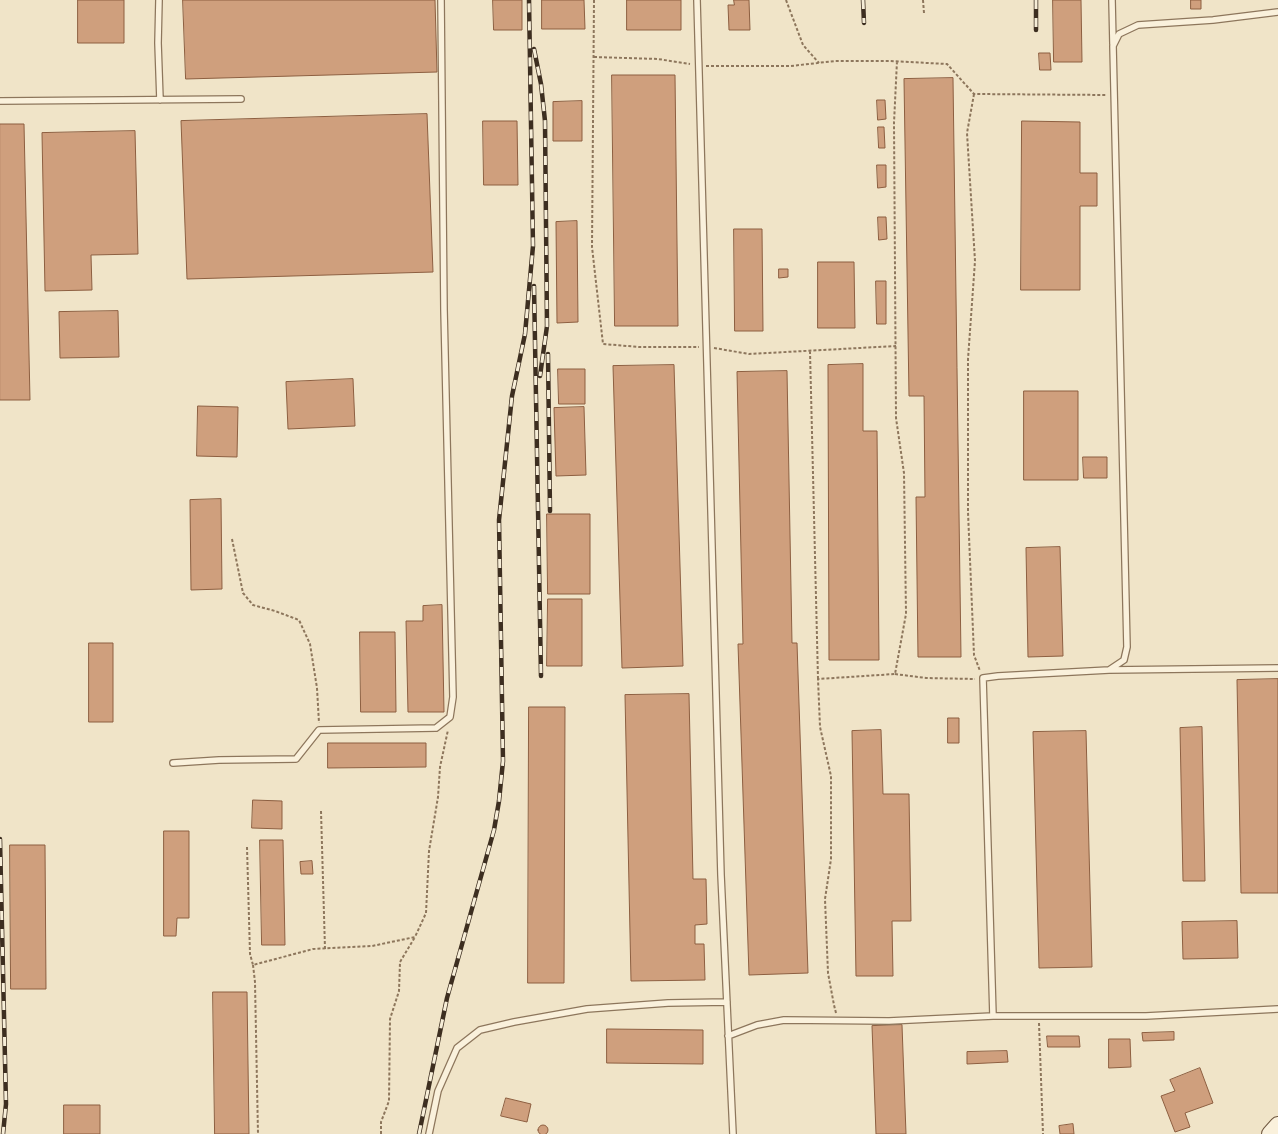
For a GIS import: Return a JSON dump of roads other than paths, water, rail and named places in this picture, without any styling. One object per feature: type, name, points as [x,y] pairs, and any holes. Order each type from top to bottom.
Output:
[{"type":"main road","points":[[1270,1134],[1278,1125]]},
{"type":"lane","points":[[159,0],[158,43],[160,100]]},
{"type":"lane","points":[[173,763],[219,760],[296,759],[319,730],[436,728],[450,717],[453,697],[444,310],[441,0]]},
{"type":"lane","points":[[697,0],[721,876],[733,1134]]},
{"type":"lane","points":[[1109,670],[1124,660],[1127,647],[1112,0]]},
{"type":"lane","points":[[1113,46],[1119,34],[1138,25],[1213,20],[1278,12]]},
{"type":"lane","points":[[0,101],[241,99]]},
{"type":"lane","points":[[993,1016],[983,678],[1109,670],[1278,668]]},
{"type":"lane","points":[[429,1134],[438,1091],[457,1048],[480,1030],[514,1022],[587,1009],[668,1003],[727,1002]]},
{"type":"lane","points":[[728,1036],[757,1025],[784,1020],[890,1020],[993,1016],[1146,1016],[1278,1009]]},
{"type":"railway","points":[[419,1134],[447,998],[494,830],[499,801],[503,761],[499,520],[512,396],[525,334],[533,246],[529,0]]},
{"type":"railway","points":[[863,0],[864,23]]},
{"type":"railway","points":[[1036,0],[1036,30]]},
{"type":"railway","points":[[534,49],[541,84],[545,121],[547,326],[540,376]]},
{"type":"railway","points":[[534,286],[541,676]]},
{"type":"railway","points":[[548,354],[550,511]]},
{"type":"railway","points":[[0,839],[6,1104],[3,1134]]}]
